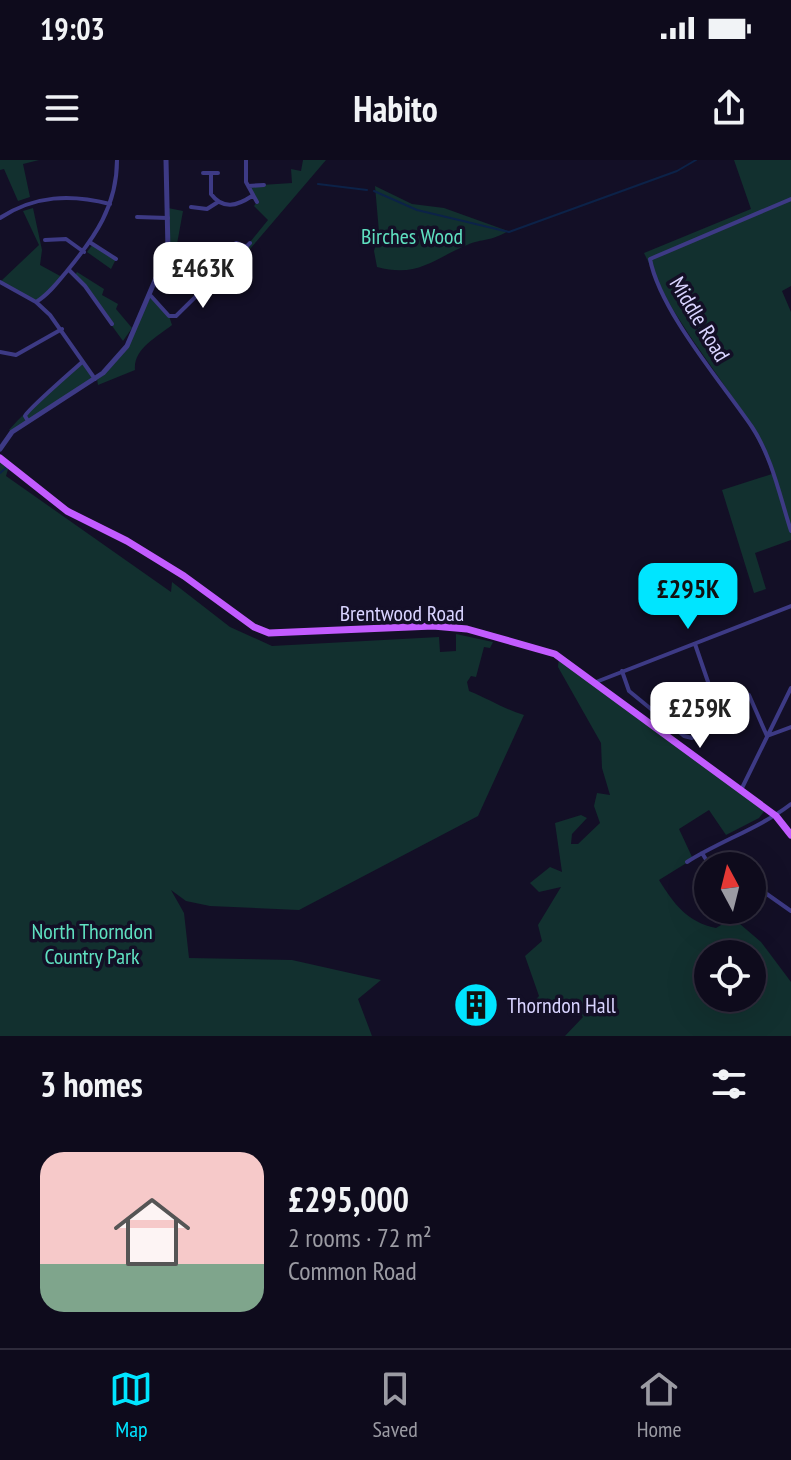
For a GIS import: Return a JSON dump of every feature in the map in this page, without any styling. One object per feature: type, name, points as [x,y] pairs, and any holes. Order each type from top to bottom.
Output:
[{"type":"main road","name":"Brentwood Road","points":[[0,458],[67,511],[127,541],[184,576],[254,627],[269,633],[433,626],[467,629],[555,654],[767,809],[791,835]]},
{"type":"street","points":[[36,302],[91,243],[110,204],[117,160]]},
{"type":"street","points":[[0,449],[12,432],[95,379],[127,346],[151,296],[168,250],[166,160]]},
{"type":"street","points":[[246,160],[248,186],[257,202]]},
{"type":"street","points":[[203,173],[218,173]]},
{"type":"street","points":[[211,173],[211,194],[219,202],[234,205],[252,196]]},
{"type":"street","points":[[248,186],[264,185]]},
{"type":"street","points":[[0,218],[21,206],[44,199],[75,197],[110,204]]},
{"type":"street","name":"Middle Road","points":[[791,199],[650,259],[662,290],[683,327],[753,429],[791,531]]},
{"type":"street","points":[[191,207],[207,209],[219,202]]},
{"type":"street","points":[[137,217],[168,218]]},
{"type":"street","points":[[45,240],[66,239],[84,252]]},
{"type":"street","points":[[91,243],[116,259]]},
{"type":"street","points":[[151,296],[171,318],[176,316],[218,277],[248,245],[236,243],[213,266],[218,277]]},
{"type":"street","points":[[68,269],[85,286],[112,324]]},
{"type":"street","points":[[0,282],[36,302],[62,329],[95,379]]},
{"type":"street","points":[[0,352],[16,355],[62,329]]},
{"type":"street","points":[[28,421],[25,416],[27,409],[47,397],[82,362]]},
{"type":"street","points":[[596,682],[791,606]]},
{"type":"street","points":[[622,671],[629,691],[684,736],[692,738],[717,708],[695,644]]},
{"type":"street","points":[[741,791],[791,688]]},
{"type":"street","points":[[749,695],[767,736]]},
{"type":"street","points":[[767,736],[791,727]]},
{"type":"street","points":[[704,852],[776,816],[791,804]]},
{"type":"street","points":[[758,823],[767,809]]},
{"type":"street","points":[[687,862],[694,858]]},
{"type":"street","points":[[766,893],[791,911]]},
{"type":"green space","points":[[0,160],[39,160],[23,164],[30,197],[18,201],[4,169],[0,170]]},
{"type":"green space","points":[[303,160],[326,160],[238,263],[234,261],[218,277],[213,266],[239,242],[246,247],[268,220],[254,206],[257,202],[248,186],[292,183],[291,169],[301,171]]},
{"type":"green space","points":[[734,160],[791,160],[791,286],[782,291],[791,312],[791,540],[755,553],[766,589],[754,593],[722,490],[772,474],[743,413],[674,311],[644,253],[751,209]]},
{"type":"green space","name":"Birches Wood","points":[[375,186],[412,204],[444,208],[508,231],[467,245],[415,269],[377,267],[374,251],[379,232]]},
{"type":"green space","points":[[33,208],[42,250],[40,265],[62,277],[36,302],[0,282],[39,245],[23,211]]},
{"type":"green space","points":[[168,208],[183,211],[177,244],[168,244]]},
{"type":"green space","points":[[93,244],[116,259],[111,269],[87,252]]},
{"type":"green space","points":[[77,272],[104,289],[102,295],[118,304],[116,309],[132,328],[123,341],[75,275]]},
{"type":"green space","points":[[151,296],[169,316],[172,325],[142,350],[135,370],[98,385],[97,379],[127,346]]},
{"type":"green space","points":[[82,362],[95,379],[12,432],[9,430],[35,404]]},
{"type":"green space","name":"North Thorndon Country Park","points":[[0,458],[9,466],[6,476],[171,592],[172,582],[230,627],[272,646],[439,637],[440,652],[456,651],[456,634],[493,642],[490,648],[484,647],[476,677],[471,676],[467,682],[469,691],[524,715],[478,816],[299,910],[210,906],[186,901],[171,890],[184,913],[189,958],[292,960],[381,980],[358,999],[372,1036],[0,1036]]},
{"type":"green space","points":[[559,656],[766,809],[759,818],[726,835],[709,810],[679,829],[693,859],[659,880],[676,904],[694,920],[694,924],[716,928],[723,924],[740,924],[759,940],[694,940],[694,1012],[766,1012],[766,949],[791,982],[791,1036],[565,1036],[583,1017],[573,1002],[560,998],[549,1016],[525,1012],[539,996],[525,956],[542,941],[538,925],[561,887],[539,892],[530,883],[550,867],[562,872],[555,823],[581,815],[587,818],[572,834],[571,844],[578,844],[600,823],[594,806],[597,793],[610,795],[602,768],[601,743],[558,667]]},
{"type":"waterway","points":[[374,191],[417,210],[509,232],[677,171],[696,160]]},
{"type":"waterway","points":[[318,184],[367,190]]},
{"type":"waterway","points":[[0,473],[8,466]]},
{"type":"place","name":"Thorndon Hall","points":[[476,1005]]}]
